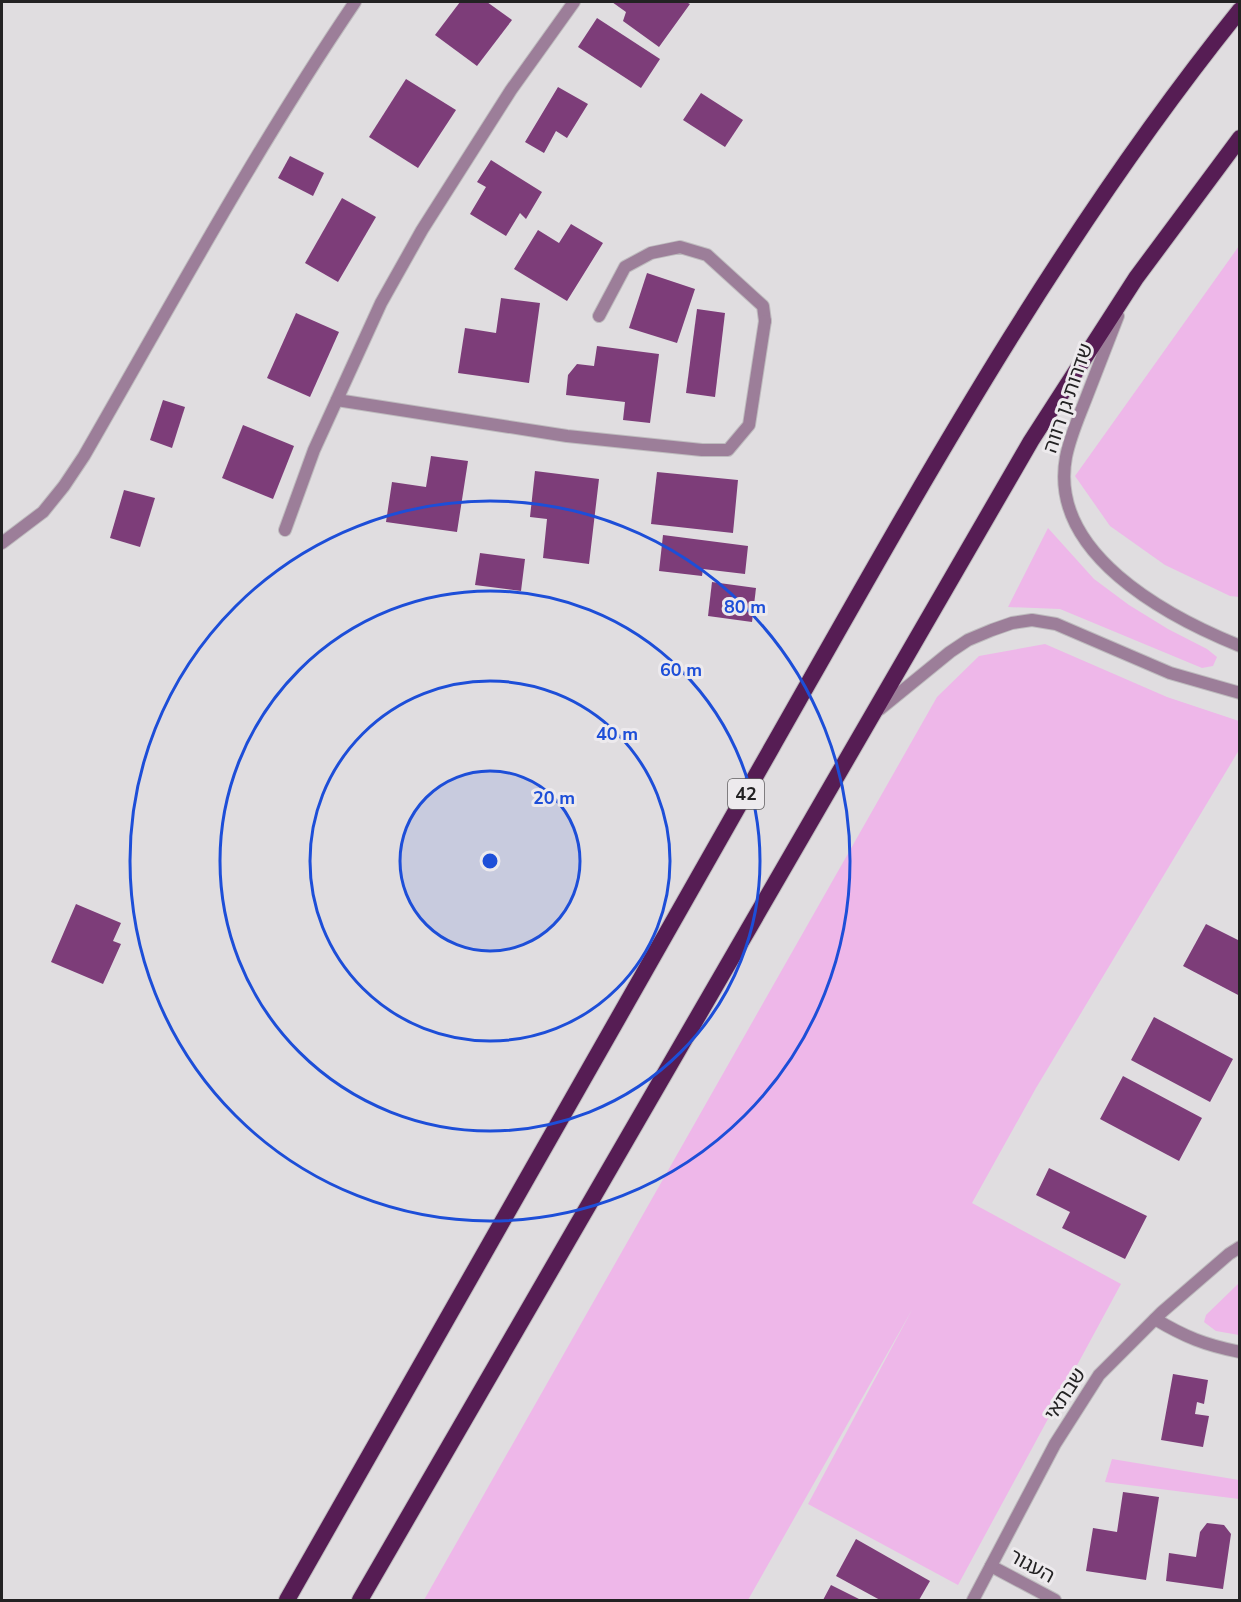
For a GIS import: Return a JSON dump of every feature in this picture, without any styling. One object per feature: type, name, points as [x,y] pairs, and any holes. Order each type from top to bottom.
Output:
[{"type":"highway","name":"42","points":[[287,1600],[900,522],[1041,286],[1192,69],[1239,10]]},
{"type":"highway","points":[[360,1600],[1031,441],[1126,293],[1239,138]]},
{"type":"street","points":[[2,543],[43,512],[84,456],[246,174],[355,2]]},
{"type":"street","points":[[285,530],[314,450],[381,303],[422,230],[511,90],[574,2]]},
{"type":"street","points":[[337,400],[567,436],[702,450],[728,450],[749,425],[765,321],[763,306],[707,255],[680,247],[651,253],[625,267],[599,316]]},
{"type":"street","name":"שדרות גן רווה","points":[[1126,293],[1066,456],[1065,492],[1071,513],[1078,530],[1094,552],[1135,589],[1200,629],[1239,646]]},
{"type":"street","points":[[872,715],[968,640],[1012,623],[1032,621],[1056,624],[1170,673],[1239,693]]},
{"type":"street","name":"שבתאי","points":[[973,1600],[1055,1444],[1099,1375],[1155,1319],[1239,1247]]},
{"type":"street","points":[[1155,1319],[1208,1346],[1239,1352]]},
{"type":"street","name":"העגור","points":[[992,1566],[1054,1600]]},
{"type":"shaded area","points":[[1239,246],[1239,597],[1230,596],[1165,565],[1110,526],[1075,476]]},
{"type":"shaded area","points":[[1048,528],[1094,579],[1129,605],[1207,649],[1217,657],[1213,666],[1202,668],[1060,609],[1008,607]]},
{"type":"shaded area","points":[[1045,644],[1167,697],[1239,721],[1239,750],[1036,1088],[972,1203],[1121,1284],[958,1585],[808,1504],[913,1308],[748,1600],[424,1600],[937,697],[979,656]]},
{"type":"shaded area","points":[[1239,1283],[1239,1335],[1216,1331],[1204,1322],[1206,1315]]},
{"type":"shaded area","points":[[1112,1459],[1239,1480],[1239,1499],[1105,1482]]},
{"type":"building","points":[[460,2],[487,2],[512,20],[477,66],[435,35]]},
{"type":"building","points":[[612,2],[686,2],[690,4],[659,47],[623,21],[626,12]]},
{"type":"building","points":[[597,18],[660,59],[641,88],[578,47]]},
{"type":"building","points":[[406,79],[456,110],[418,168],[369,137]]},
{"type":"building","points":[[558,87],[588,104],[567,138],[556,131],[544,153],[525,142]]},
{"type":"building","points":[[701,93],[743,120],[725,147],[683,120]]},
{"type":"building","points":[[290,156],[324,173],[313,196],[278,178]]},
{"type":"building","points":[[491,160],[542,192],[526,219],[520,213],[506,236],[470,214],[486,187],[477,182]]},
{"type":"building","points":[[342,198],[376,217],[338,282],[305,263]]},
{"type":"building","points":[[571,224],[603,243],[567,301],[514,269],[538,230],[559,243]]},
{"type":"building","points":[[647,273],[695,289],[677,343],[629,328]]},
{"type":"building","points":[[501,298],[540,303],[529,383],[458,373],[465,328],[496,333]]},
{"type":"building","points":[[697,309],[725,313],[715,397],[686,393]]},
{"type":"building","points":[[296,313],[339,332],[310,397],[267,378]]},
{"type":"building","points":[[597,346],[659,354],[650,423],[623,420],[625,402],[566,395],[568,375],[577,364],[594,366]]},
{"type":"building","points":[[163,400],[185,407],[172,448],[150,440]]},
{"type":"building","points":[[243,425],[294,446],[273,499],[222,478]]},
{"type":"building","points":[[431,456],[468,461],[457,532],[386,522],[392,482],[426,487]]},
{"type":"building","points":[[535,471],[599,479],[589,564],[543,558],[547,519],[530,517]]},
{"type":"building","points":[[657,472],[738,480],[733,533],[651,524]]},
{"type":"building","points":[[124,490],[155,498],[140,547],[110,538]]},
{"type":"building","points":[[663,535],[748,546],[745,574],[703,569],[702,576],[659,571]]},
{"type":"building","points":[[480,553],[525,559],[521,591],[475,585]]},
{"type":"building","points":[[712,582],[756,588],[752,622],[708,616]]},
{"type":"building","points":[[76,904],[121,923],[113,941],[121,944],[103,984],[51,962]]},
{"type":"building","points":[[1206,924],[1240,941],[1240,996],[1183,966]]},
{"type":"building","points":[[1154,1017],[1233,1059],[1210,1102],[1131,1060]]},
{"type":"building","points":[[1123,1076],[1202,1118],[1179,1161],[1100,1119]]},
{"type":"building","points":[[1049,1168],[1147,1216],[1125,1259],[1062,1228],[1070,1212],[1036,1195]]},
{"type":"building","points":[[1173,1374],[1208,1380],[1204,1404],[1197,1402],[1195,1414],[1209,1416],[1203,1447],[1161,1440]]},
{"type":"building","points":[[1123,1492],[1159,1497],[1146,1580],[1086,1571],[1093,1528],[1117,1532]]},
{"type":"building","points":[[1207,1523],[1224,1525],[1231,1534],[1223,1589],[1166,1581],[1169,1553],[1196,1557],[1200,1532]]},
{"type":"building","points":[[856,1539],[930,1581],[919,1600],[880,1600],[836,1576]]},
{"type":"building","points":[[831,1585],[861,1600],[823,1600]]}]
